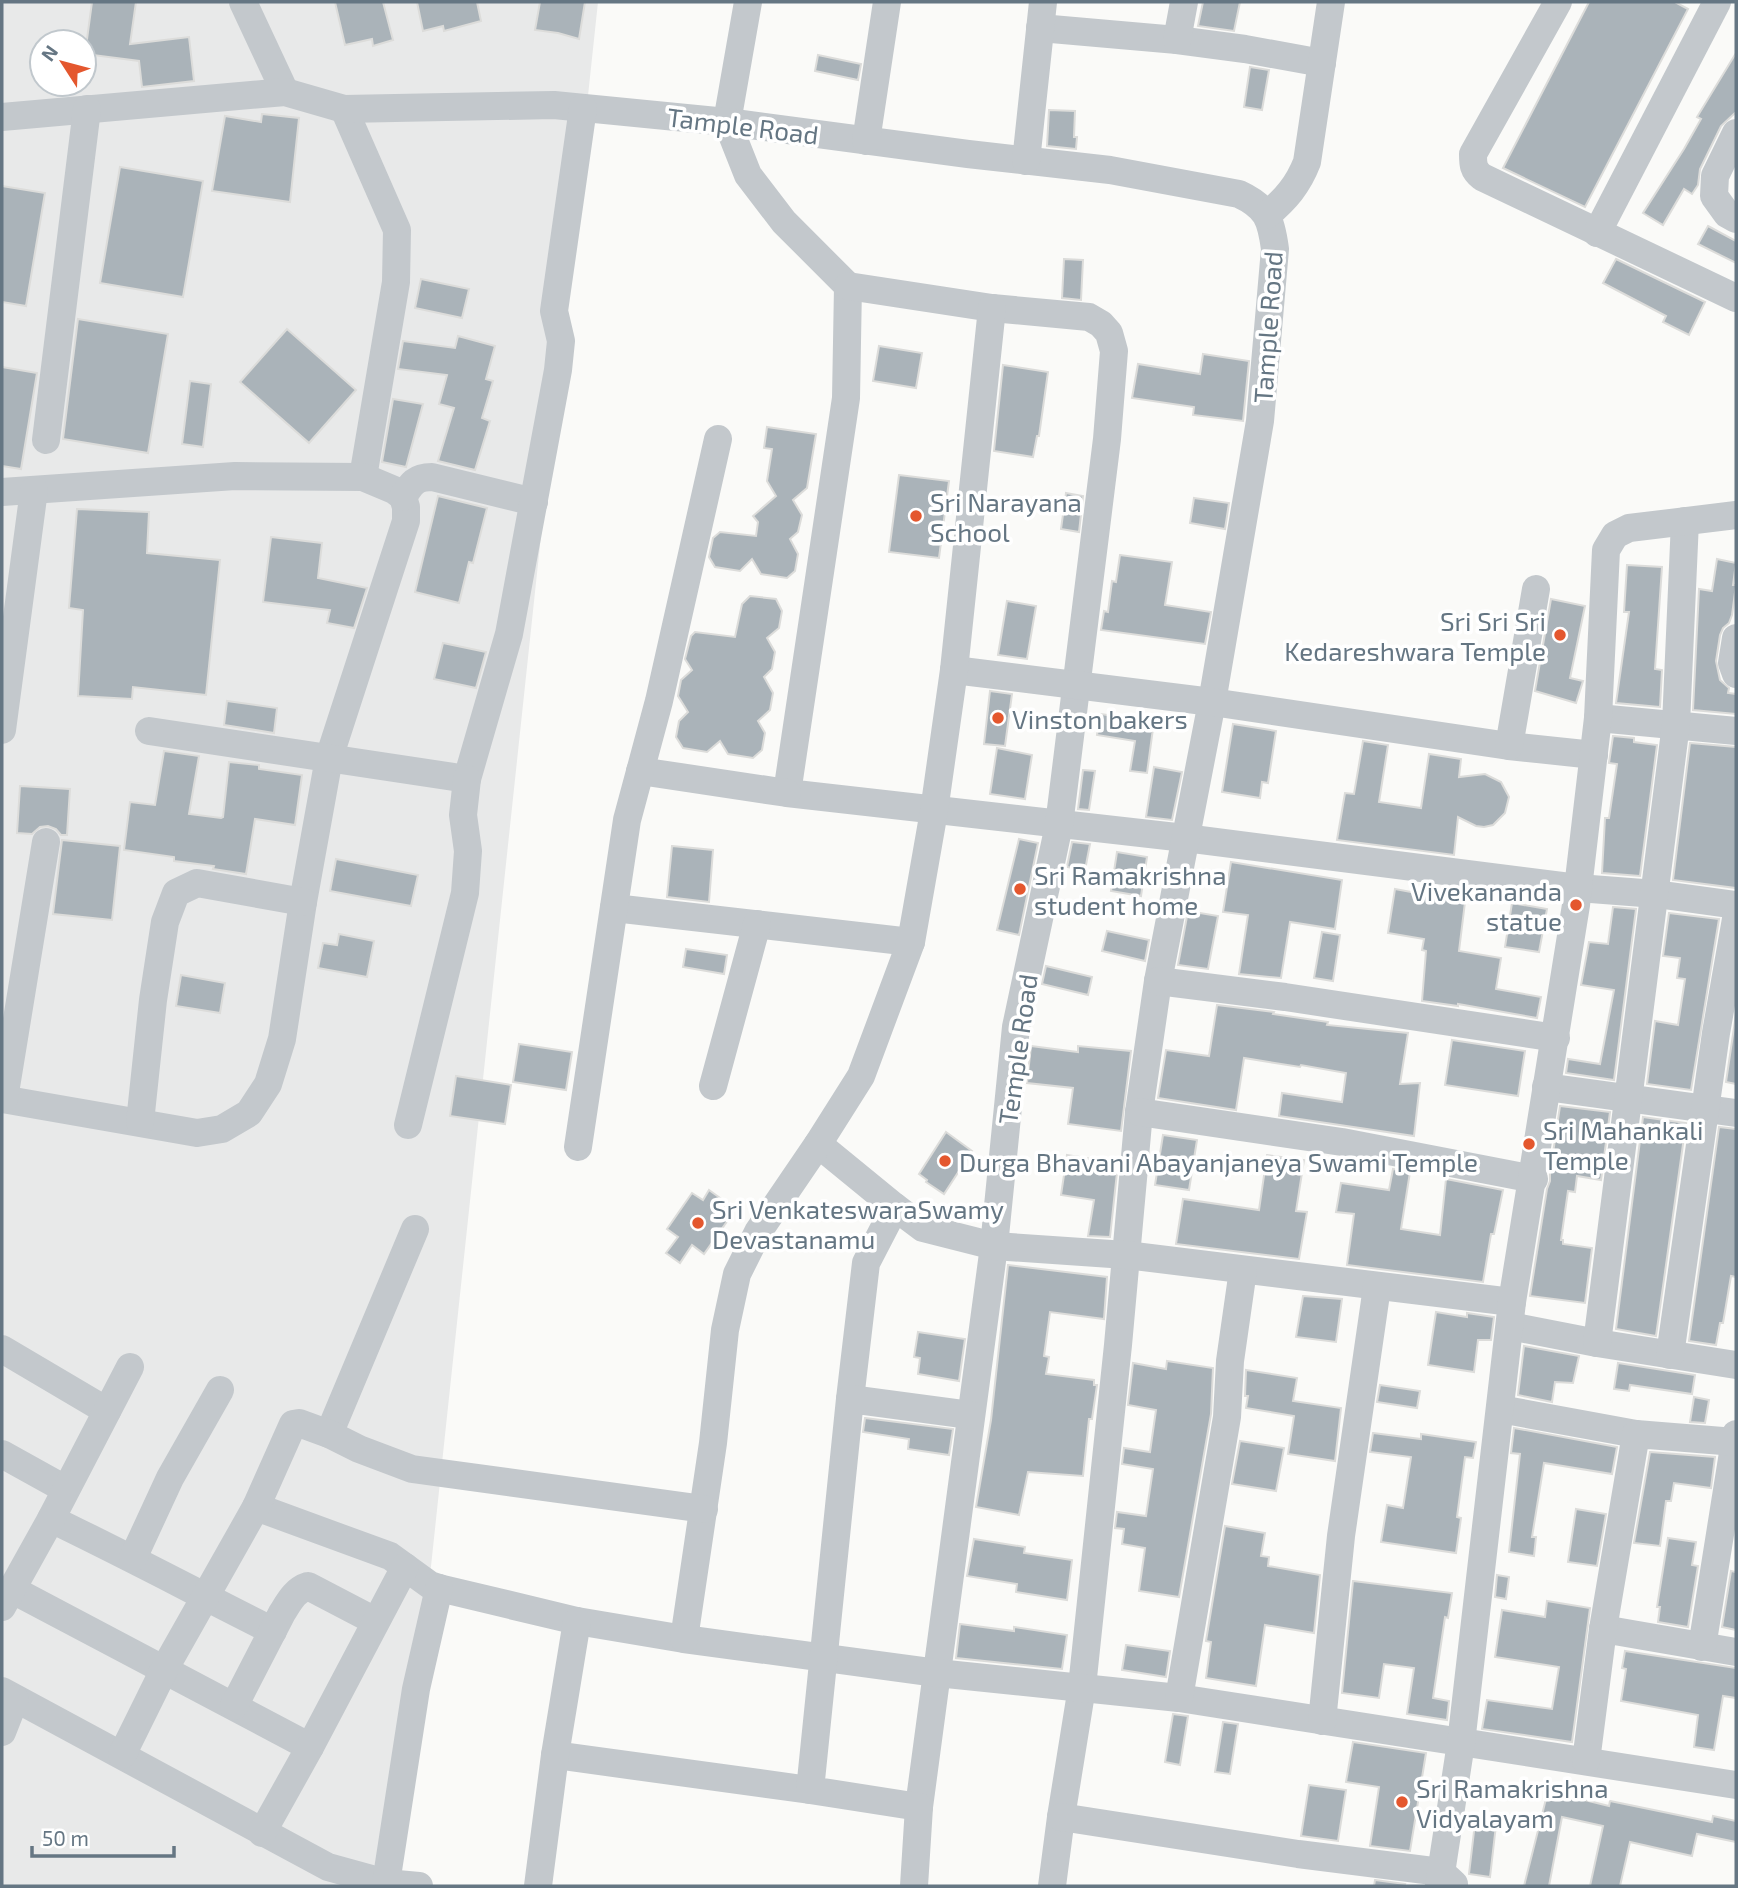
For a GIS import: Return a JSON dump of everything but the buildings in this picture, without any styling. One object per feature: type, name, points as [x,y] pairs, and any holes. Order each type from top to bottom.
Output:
[{"type":"street","points":[[243,2],[285,92]]},
{"type":"street","points":[[748,2],[727,122],[748,175],[784,222],[848,286],[846,398],[786,793]]},
{"type":"street","points":[[866,141],[887,2]]},
{"type":"street","points":[[1177,40],[1184,2]]},
{"type":"street","points":[[1267,215],[1287,199],[1300,181],[1307,162],[1331,2]]},
{"type":"street","points":[[1558,2],[1474,154],[1473,165],[1476,172],[1597,233],[1736,298]]},
{"type":"street","points":[[1597,233],[1717,2]]},
{"type":"street","points":[[1026,161],[1041,15],[1322,63]]},
{"type":"street","name":"Tample Road","points":[[2,117],[285,92],[344,109],[554,105],[727,122],[1110,170],[1239,194],[1256,202],[1267,215],[1273,230],[1275,249],[1260,421],[1212,702],[1158,981],[1139,1112],[1082,1687],[1052,1886]]},
{"type":"street","points":[[408,1125],[465,893],[468,851],[463,815],[467,779],[509,634],[558,370],[561,341],[554,311],[583,108]]},
{"type":"street","points":[[46,440],[87,109]]},
{"type":"street","points":[[344,109],[397,230],[396,282],[363,477]]},
{"type":"street","points":[[1736,133],[1715,176],[1714,196],[1727,214],[1736,219]]},
{"type":"street","name":"Temple Road","points":[[848,286],[992,308],[1089,317],[1109,333],[1114,351],[1107,439],[1059,825],[1016,1027],[994,1246],[919,1807],[914,1886]]},
{"type":"street","points":[[684,1639],[704,1509],[725,1330],[737,1274],[758,1232],[861,1076],[911,942],[934,811],[954,670],[992,308]]},
{"type":"street","points":[[578,1147],[627,820],[681,606],[718,439]]},
{"type":"street","points":[[2,492],[235,476],[363,477],[394,490],[403,497],[406,507],[405,521],[329,758],[282,1039],[268,1084],[249,1113],[222,1129],[197,1133],[3,1099],[46,842]]},
{"type":"street","points":[[403,497],[413,481],[432,477],[534,502]]},
{"type":"street","points":[[2,730],[34,490]]},
{"type":"street","points":[[1061,1817],[1298,1854],[1445,1882],[1511,1314],[1578,888],[1598,718],[1606,550],[1615,535],[1629,528],[1736,514]]},
{"type":"street","points":[[1597,1343],[1676,724],[1685,521]]},
{"type":"street","points":[[1509,746],[1536,589]]},
{"type":"street","points":[[1736,638],[1732,663],[1736,674]]},
{"type":"street","points":[[954,670],[1212,702],[1509,746],[1594,755]]},
{"type":"street","points":[[1598,718],[1736,731]]},
{"type":"street","points":[[149,731],[467,779]]},
{"type":"street","points":[[640,771],[786,793],[1736,905]]},
{"type":"street","points":[[140,1122],[153,1000],[166,922],[176,893],[197,883],[303,902]]},
{"type":"street","points":[[614,908],[911,942]]},
{"type":"street","points":[[1670,1354],[1716,1033],[1736,919]]},
{"type":"street","points":[[713,1086],[757,924]]},
{"type":"street","points":[[1158,981],[1556,1038]]},
{"type":"street","points":[[1546,1087],[1736,1113]]},
{"type":"street","points":[[1139,1112],[1342,1142],[1534,1178]]},
{"type":"street","points":[[818,1144],[923,1228],[994,1246],[1126,1255],[1377,1287],[1511,1314],[1597,1343],[1736,1365]]},
{"type":"street","points":[[810,1790],[866,1263],[895,1207]]},
{"type":"street","points":[[329,1434],[415,1229]]},
{"type":"street","points":[[1180,1698],[1227,1418],[1230,1361],[1243,1270]]},
{"type":"street","points":[[1322,1721],[1341,1536],[1377,1287]]},
{"type":"street","points":[[2,1349],[107,1410]]},
{"type":"street","points":[[130,1367],[8,1598],[165,1668],[310,1747]]},
{"type":"street","points":[[133,1558],[170,1478],[220,1390]]},
{"type":"street","points":[[850,1399],[970,1415]]},
{"type":"street","points":[[1500,1409],[1636,1434],[1736,1438],[1728,1540],[1702,1647]]},
{"type":"street","points":[[122,1755],[165,1668],[256,1507],[293,1424],[299,1423],[329,1434],[412,1469],[704,1509]]},
{"type":"street","points":[[1586,1761],[1603,1629],[1636,1434]]},
{"type":"street","points":[[2,1454],[65,1489]]},
{"type":"street","points":[[256,1507],[390,1556],[439,1588],[577,1621],[684,1639],[937,1673],[1180,1698],[1736,1785]]},
{"type":"street","points":[[51,1520],[133,1558],[273,1630]]},
{"type":"street","points":[[261,1833],[310,1747],[405,1567]]},
{"type":"street","points":[[234,1706],[273,1630],[297,1592],[308,1586],[375,1621]]},
{"type":"street","points":[[386,1883],[416,1689],[439,1588]]},
{"type":"street","points":[[538,1886],[555,1755],[577,1621]]},
{"type":"street","points":[[1603,1629],[1736,1652]]},
{"type":"street","points":[[2,1732],[8,1695],[328,1867],[386,1883],[418,1886]]},
{"type":"street","points":[[555,1755],[919,1807]]},
{"type":"shaded area","points":[[2,2],[598,2],[395,1886],[2,1886]]},
{"type":"place","name":"Sri Narayana School","points":[[916,516]]},
{"type":"place","name":"Sri Sri Sri Kedareshwara Temple","points":[[1560,635]]},
{"type":"place","name":"Vinston bakers","points":[[998,718]]},
{"type":"place","name":"Sri Ramakrishna student home","points":[[1020,889]]},
{"type":"place","name":"Vivekananda statue","points":[[1576,905]]},
{"type":"place","name":"Sri Mahankali Temple","points":[[1529,1144]]},
{"type":"place","name":"Durga Bhavani Abayanjaneya Swami Temple","points":[[945,1161]]},
{"type":"place","name":"Sri VenkateswaraSwamy Devastanamu","points":[[698,1223]]},
{"type":"place","name":"Sri Ramakrishna Vidyalayam","points":[[1402,1802]]}]
